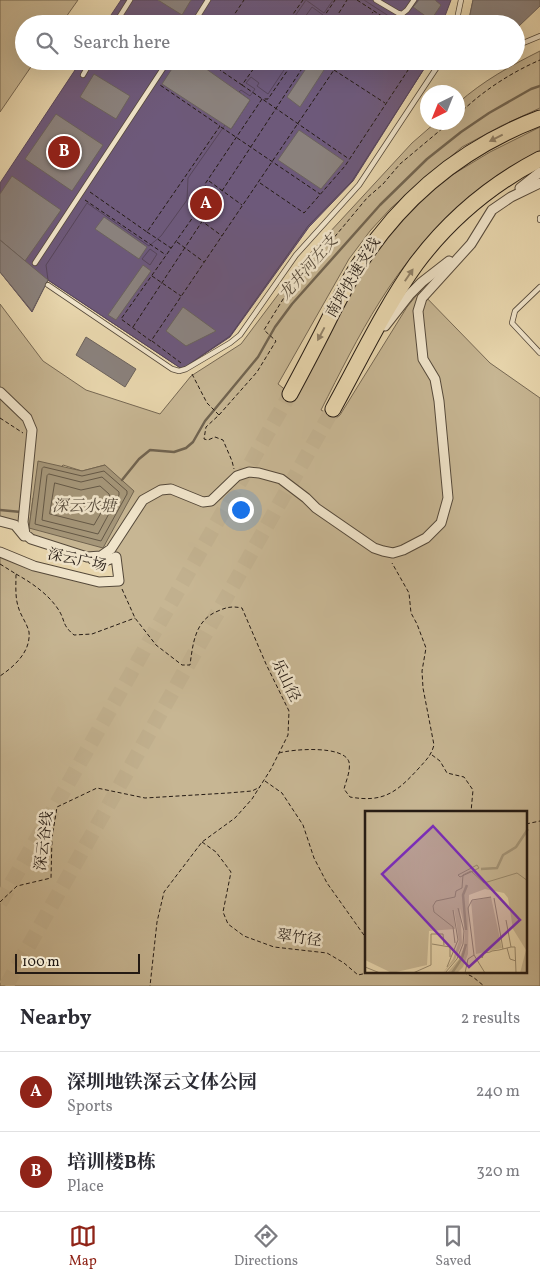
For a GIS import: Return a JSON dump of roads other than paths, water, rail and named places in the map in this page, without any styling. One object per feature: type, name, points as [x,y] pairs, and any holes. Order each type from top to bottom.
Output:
[{"type":"highway","name":"南坪快速支线","points":[[290,394],[360,262],[400,210],[424,186],[454,163],[485,144],[540,118]]},
{"type":"highway","points":[[332,409],[398,292],[417,263],[461,214],[491,190],[540,159]]},
{"type":"street","points":[[511,197],[540,172]]},
{"type":"street","points":[[0,392],[27,418],[32,430],[22,522],[25,534],[30,539],[88,557],[101,556],[111,550],[143,500],[161,490],[171,489],[203,502],[211,501],[237,476],[248,472],[281,479],[316,508],[367,543],[383,551],[393,553],[403,550],[426,538],[441,523],[448,498],[439,401],[435,379],[423,359],[418,311],[422,298],[471,244],[492,210],[511,197],[540,183]]},
{"type":"street","points":[[362,356],[410,294],[422,282],[471,244]]},
{"type":"street","name":"深云广场","points":[[0,521],[15,525],[27,539],[88,559],[105,561],[116,557],[119,581],[99,582],[34,566],[0,552]]},
{"type":"lane","points":[[121,15],[130,0]]},
{"type":"lane","points":[[199,15],[208,0]]},
{"type":"lane","points":[[376,0],[402,14],[414,0]]},
{"type":"lane","points":[[385,5],[388,0]]},
{"type":"lane","points":[[458,15],[461,0]]},
{"type":"lane","points":[[525,42],[540,36]]},
{"type":"lane","points":[[83,75],[86,70]]},
{"type":"lane","points":[[35,263],[86,189],[162,70]]},
{"type":"lane","points":[[48,285],[172,369],[186,370],[240,335],[296,255],[359,185],[435,70]]},
{"type":"lane","points":[[540,287],[514,312],[512,323],[540,353]]},
{"type":"water","name":"深云水塘","points":[[38,461],[82,471],[105,465],[134,491],[103,548],[29,528]]},
{"type":"waterway","name":"龙井河左支","points":[[122,480],[139,459],[150,450],[174,452],[186,448],[193,442],[205,421],[258,357],[275,327],[292,304],[380,205],[427,159],[489,113],[531,89],[540,86]]},
{"type":"waterway","points":[[0,510],[21,512]]},
{"type":"tunnel","points":[[0,903],[290,394]]},
{"type":"tunnel","points":[[6,986],[333,409]]},
{"type":"place","name":"培训楼B栋","points":[[64,152]]},
{"type":"place","name":"深圳地铁深云文体公园","points":[[206,204]]}]
